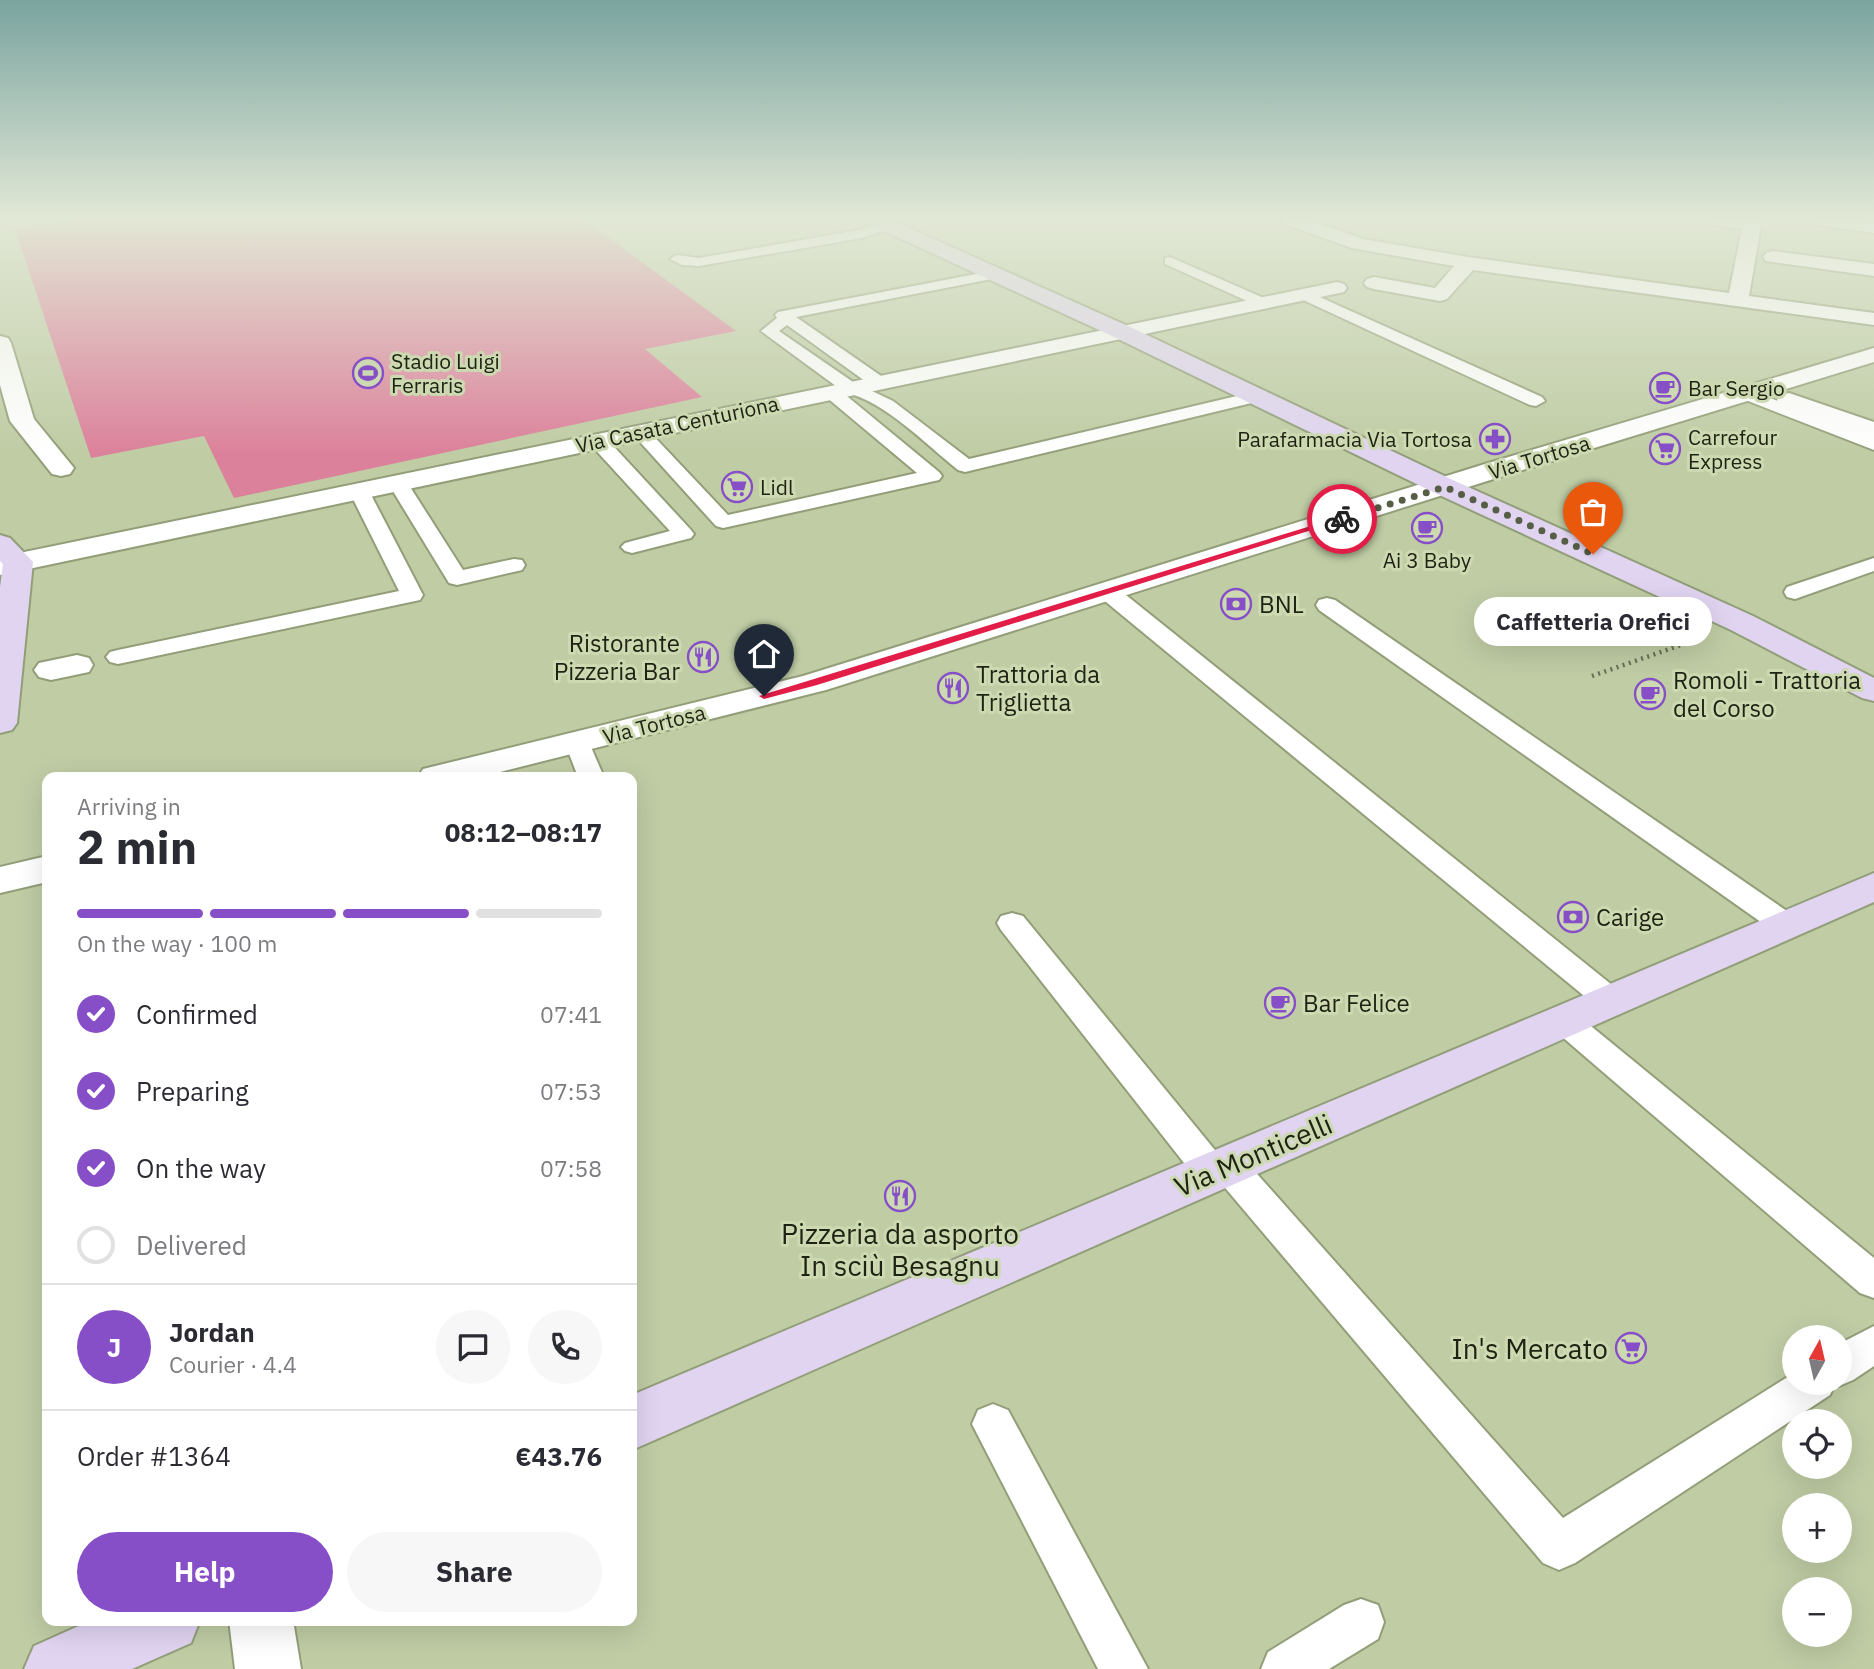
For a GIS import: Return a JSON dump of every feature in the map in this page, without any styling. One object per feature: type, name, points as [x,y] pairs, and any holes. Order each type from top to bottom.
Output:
[{"type":"main road","points":[[1049,298],[1445,487],[1742,623],[1874,691]]},
{"type":"main road","points":[[0,723],[6,558]]},
{"type":"main road","name":"Via Monticelli","points":[[637,1421],[1874,886]]},
{"type":"main road","points":[[57,1669],[154,1626]]},
{"type":"street","name":"Via Casata Centuriona","points":[[6,558],[359,491],[1286,298]]},
{"type":"street","points":[[1723,298],[1871,320]]},
{"type":"street","points":[[0,344],[22,421],[61,468]]},
{"type":"street","name":"Via Tortosa","points":[[457,772],[814,683],[1494,470],[1874,355]]},
{"type":"street","points":[[1789,400],[1874,431]]},
{"type":"street","points":[[0,880],[42,870]]},
{"type":"street","points":[[262,1626],[268,1669]]},
{"type":"lane","points":[[640,432],[723,522],[932,476],[853,387],[782,316],[875,298]]},
{"type":"lane","points":[[1252,298],[1261,302]]},
{"type":"lane","points":[[1310,298],[1536,401]]},
{"type":"lane","points":[[786,319],[769,331],[853,387],[887,405],[965,466],[1258,396]]},
{"type":"lane","points":[[1749,395],[1874,444]]},
{"type":"lane","points":[[598,441],[684,534],[632,547]]},
{"type":"lane","points":[[398,483],[457,578],[514,565]]},
{"type":"lane","points":[[118,657],[412,595],[359,491]]},
{"type":"lane","points":[[1795,592],[1874,564]]},
{"type":"lane","points":[[1108,592],[1611,1001]]},
{"type":"lane","points":[[1327,605],[1786,925]]},
{"type":"lane","points":[[578,743],[589,772]]},
{"type":"lane","points":[[1012,923],[1220,1169],[1559,1547],[1795,1395]]},
{"type":"lane","points":[[1564,1021],[1874,1281]]},
{"type":"lane","points":[[1852,1358],[1874,1344]]},
{"type":"lane","points":[[993,1424],[1124,1669]]},
{"type":"lane","points":[[1285,1669],[1361,1622]]},
{"type":"path","points":[[1592,676],[1681,645]]},
{"type":"shaded area","name":"Stadio Luigi Ferraris","points":[[38,298],[691,298],[736,331],[645,349],[702,397],[234,498],[204,436],[91,458]]},
{"type":"way so far","points":[[1342,519],[1445,487],[1593,554]]},
{"type":"place","name":"Stadio Luigi Ferraris","points":[[368,373]]},
{"type":"place","name":"Bar Sergio","points":[[1665,388]]},
{"type":"place","name":"Parafarmacia Via Tortosa","points":[[1495,439]]},
{"type":"place","name":"Carrefour Express","points":[[1665,449]]},
{"type":"place","name":"Lidl","points":[[737,487]]},
{"type":"place","name":"Ai 3 Baby","points":[[1427,528]]},
{"type":"place","name":"Caffetteria Orefici","points":[[1593,554]]},
{"type":"place","name":"BNL","points":[[1236,604]]},
{"type":"place","name":"Ristorante Pizzeria Bar","points":[[703,657]]},
{"type":"place","name":"Trattoria da Triglietta","points":[[953,688]]},
{"type":"place","name":"Romoli - Trattoria del Corso","points":[[1650,694]]},
{"type":"place","name":"Carige","points":[[1573,917]]},
{"type":"place","name":"Bar Felice","points":[[1280,1003]]},
{"type":"place","name":"Pizzeria da asporto In sciù Besagnu","points":[[900,1196]]},
{"type":"place","name":"In's Mercato","points":[[1631,1348]]},
{"type":"route","points":[[764,696],[814,683],[1342,519]]}]
